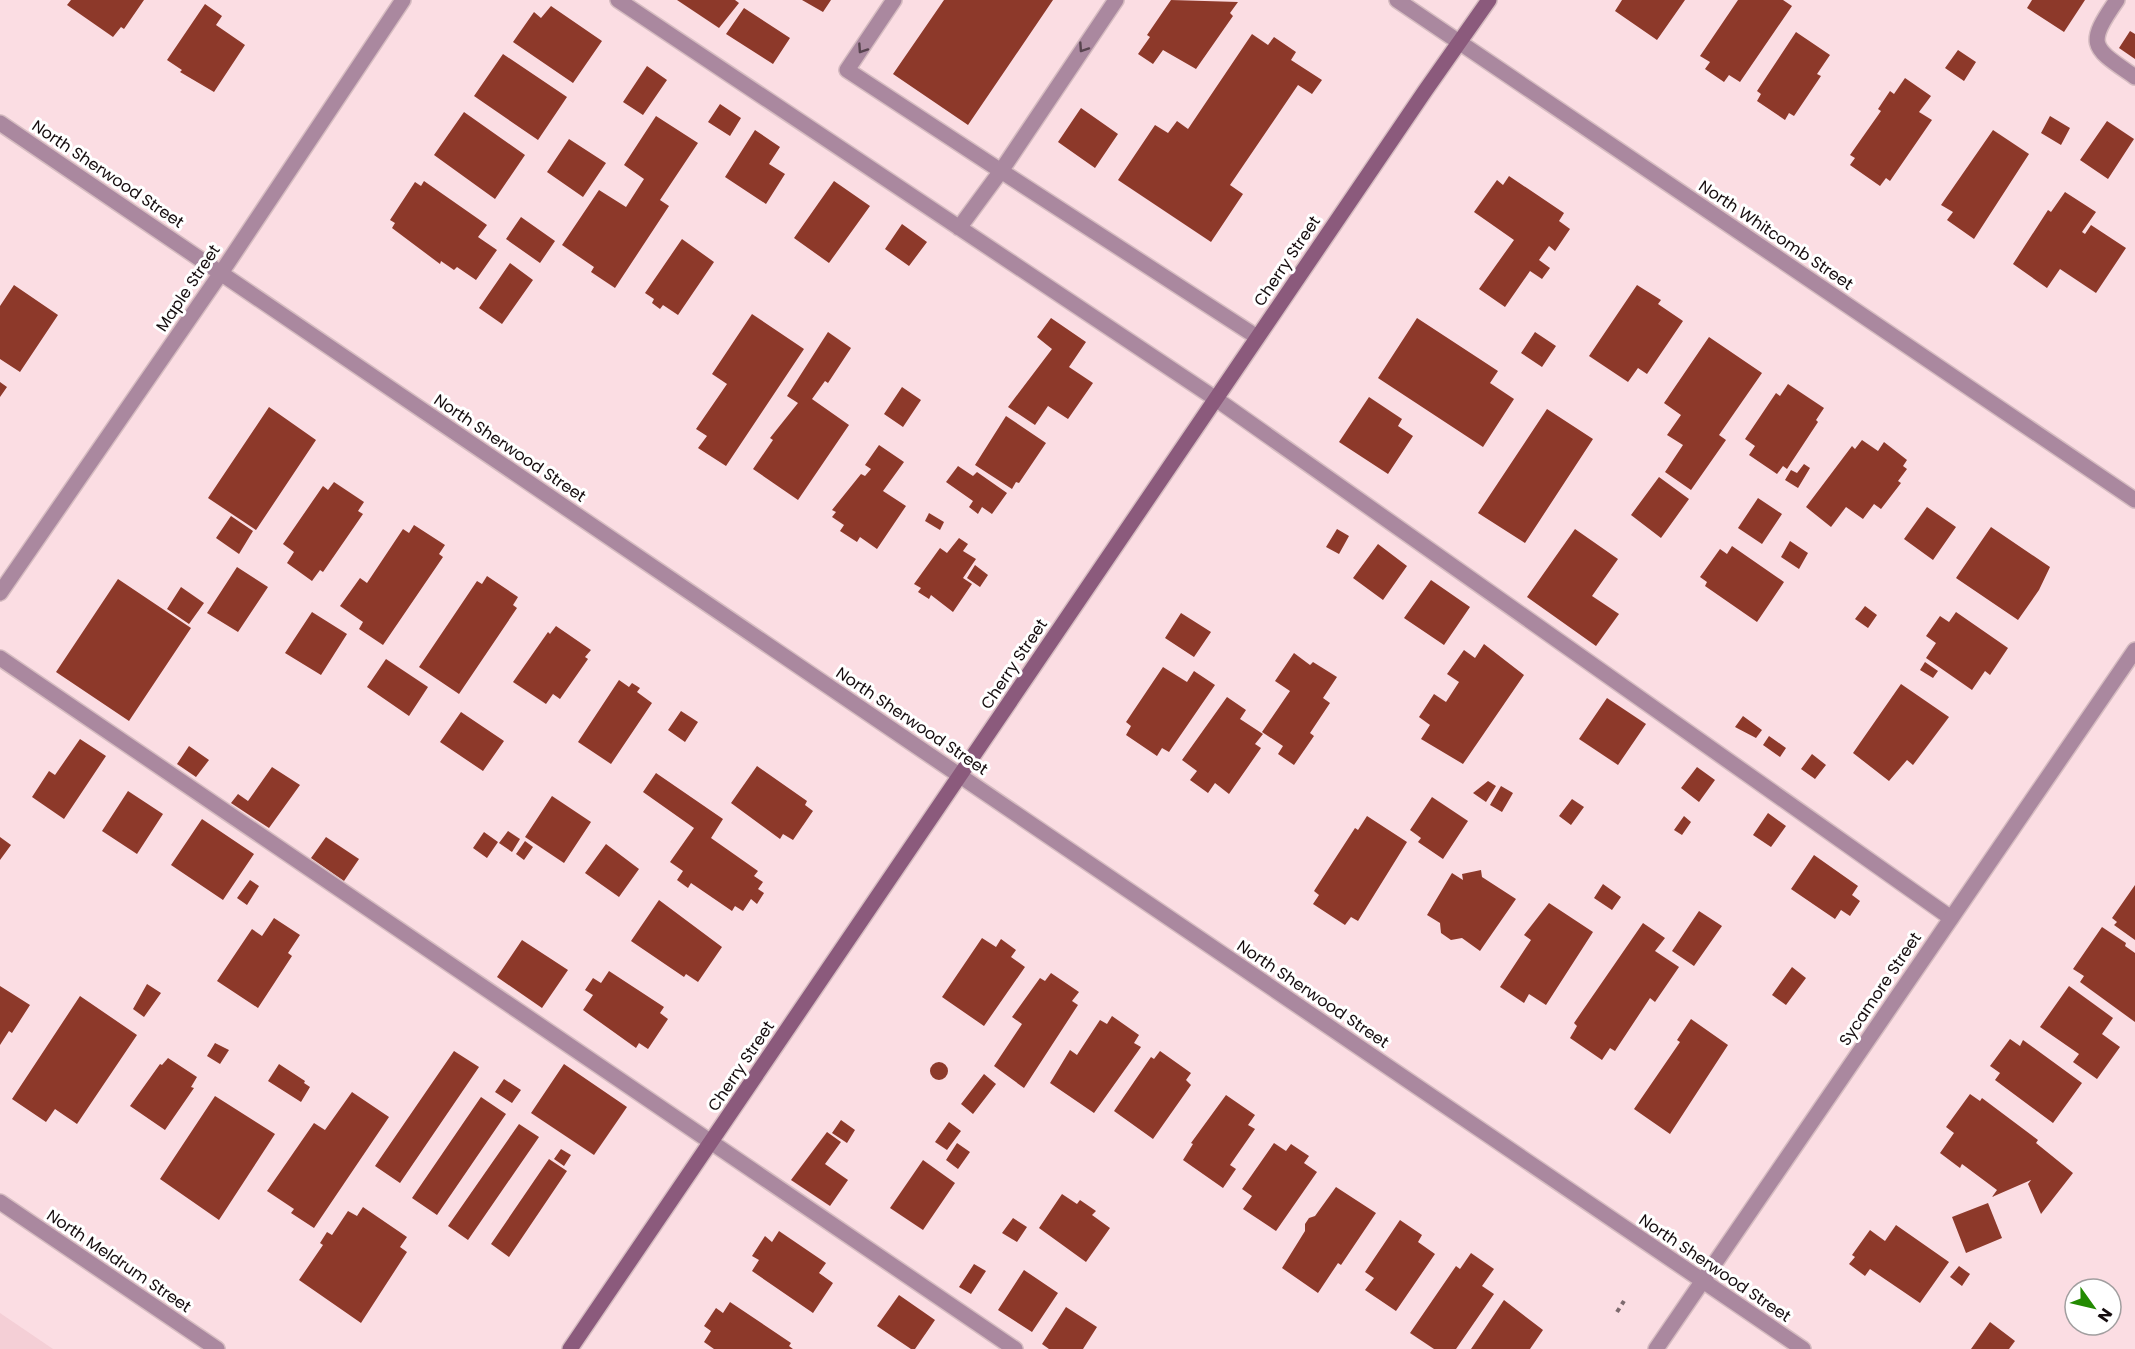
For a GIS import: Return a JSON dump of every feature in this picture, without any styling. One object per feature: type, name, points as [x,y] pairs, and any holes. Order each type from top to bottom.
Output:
[{"type":"street","name":"Maple Street","points":[[0,593],[220,273],[403,0]]},
{"type":"street","points":[[618,0],[1216,399],[1951,918]]},
{"type":"street","points":[[894,0],[847,70],[1257,337]]},
{"type":"street","points":[[959,228],[1116,0]]},
{"type":"street","name":"North Whitcomb Street","points":[[1397,0],[2135,500]]},
{"type":"street","name":"Cherry Street","points":[[570,1349],[1257,337],[1489,0]]},
{"type":"street","points":[[2117,0],[2098,28],[2097,46],[2106,57],[2135,77]]},
{"type":"street","name":"North Sherwood Street","points":[[0,123],[1803,1349]]},
{"type":"street","name":"Sycamore Street","points":[[1656,1349],[2135,650]]},
{"type":"street","points":[[0,658],[1015,1349]]},
{"type":"street","name":"North Meldrum Street","points":[[0,1202],[217,1349]]},
{"type":"path","points":[[1617,1312],[1624,1301]]},
{"type":"shaded area","points":[[0,1313],[53,1349],[0,1349]]},
{"type":"building","points":[[71,0],[144,0],[124,29],[121,27],[113,37],[67,5]]},
{"type":"building","points":[[677,0],[735,0],[739,3],[719,28]]},
{"type":"building","points":[[802,0],[831,0],[823,12]]},
{"type":"building","points":[[944,0],[1053,0],[968,125],[893,74]]},
{"type":"building","points":[[1171,0],[1238,2],[1230,13],[1233,16],[1196,69],[1163,50],[1153,64],[1138,54],[1150,37],[1147,35]]},
{"type":"building","points":[[1622,0],[1685,0],[1657,40],[1615,11]]},
{"type":"building","points":[[1738,0],[1783,0],[1792,6],[1740,82],[1729,75],[1724,82],[1705,69],[1710,62],[1700,56]]},
{"type":"building","points":[[2032,0],[2085,0],[2064,32],[2027,8]]},
{"type":"building","points":[[205,4],[222,16],[216,25],[245,45],[214,92],[180,72],[182,70],[167,60]]},
{"type":"building","points":[[551,6],[602,41],[573,83],[513,42],[534,12],[541,18]]},
{"type":"building","points":[[744,8],[790,38],[773,64],[726,34]]},
{"type":"building","points":[[2130,31],[2135,34],[2135,59],[2119,48]]},
{"type":"building","points":[[1796,32],[1830,55],[1817,74],[1821,76],[1794,116],[1789,113],[1785,120],[1757,101],[1761,94],[1757,91]]},
{"type":"building","points":[[1252,34],[1268,45],[1274,37],[1296,52],[1291,60],[1322,80],[1312,94],[1298,85],[1230,185],[1243,194],[1211,242],[1118,180],[1155,125],[1168,133],[1177,121],[1188,129]]},
{"type":"building","points":[[1958,50],[1976,62],[1964,81],[1945,68]]},
{"type":"building","points":[[503,54],[567,97],[538,140],[474,96]]},
{"type":"building","points":[[647,66],[667,80],[643,115],[623,102]]},
{"type":"building","points":[[1905,78],[1931,96],[1919,112],[1932,120],[1890,181],[1886,178],[1880,186],[1850,165],[1855,158],[1850,155],[1881,111],[1878,109],[1890,91],[1894,94]]},
{"type":"building","points":[[720,104],[741,118],[730,136],[708,122]]},
{"type":"building","points":[[1081,108],[1118,134],[1095,168],[1058,142]]},
{"type":"building","points":[[464,112],[525,155],[495,199],[434,155]]},
{"type":"building","points":[[656,116],[698,143],[660,200],[669,206],[615,288],[591,272],[594,267],[562,245],[599,190],[626,207],[644,179],[624,165]]},
{"type":"building","points":[[2050,116],[2070,128],[2061,145],[2041,133]]},
{"type":"building","points":[[2107,121],[2134,139],[2108,179],[2080,160]]},
{"type":"building","points":[[755,130],[780,147],[769,164],[785,174],[766,204],[725,177]]},
{"type":"building","points":[[1993,130],[2029,154],[1974,239],[1947,220],[1953,212],[1941,205]]},
{"type":"building","points":[[569,139],[606,163],[583,197],[547,172]]},
{"type":"building","points":[[1509,176],[1564,213],[1559,221],[1570,229],[1555,251],[1549,246],[1539,260],[1550,268],[1542,279],[1530,271],[1505,307],[1479,289],[1514,240],[1474,212],[1497,180],[1503,185]]},
{"type":"building","points":[[424,181],[487,225],[478,237],[497,250],[476,280],[457,267],[454,270],[441,261],[440,264],[392,228],[395,223],[390,220],[415,182],[421,186]]},
{"type":"building","points":[[834,181],[870,206],[829,263],[794,238]]},
{"type":"building","points":[[2065,192],[2096,212],[2082,232],[2085,234],[2091,225],[2126,248],[2096,293],[2060,269],[2047,288],[2013,264],[2048,210],[2051,212]]},
{"type":"building","points":[[521,217],[555,241],[540,263],[506,239]]},
{"type":"building","points":[[902,224],[927,242],[909,266],[885,249]]},
{"type":"building","points":[[682,239],[714,262],[678,315],[663,305],[660,309],[652,303],[654,299],[645,293]]},
{"type":"building","points":[[510,263],[533,280],[502,324],[479,308]]},
{"type":"building","points":[[14,285],[58,315],[20,372],[0,359],[0,306]]},
{"type":"building","points":[[1637,285],[1661,300],[1658,304],[1683,321],[1647,374],[1638,368],[1628,382],[1589,356]]},
{"type":"building","points":[[752,314],[804,349],[726,466],[698,448],[707,436],[696,429],[727,384],[712,374]]},
{"type":"building","points":[[1051,318],[1086,342],[1069,367],[1093,383],[1068,419],[1048,406],[1035,425],[1008,407],[1052,349],[1037,337]]},
{"type":"building","points":[[1417,318],[1498,371],[1490,383],[1514,399],[1483,447],[1378,378]]},
{"type":"building","points":[[828,332],[851,348],[828,383],[825,381],[812,399],[849,425],[798,500],[753,469],[773,440],[770,438],[798,403],[787,396]]},
{"type":"building","points":[[1535,332],[1556,346],[1542,367],[1521,353]]},
{"type":"building","points":[[1709,337],[1762,373],[1719,435],[1726,440],[1691,490],[1665,472],[1683,445],[1667,435],[1681,415],[1664,403]]},
{"type":"building","points":[[0,382],[7,387],[0,397]]},
{"type":"building","points":[[1788,384],[1824,408],[1816,420],[1818,422],[1787,469],[1783,466],[1777,474],[1749,455],[1755,446],[1745,439],[1776,393],[1780,396]]},
{"type":"building","points":[[902,387],[921,400],[903,427],[884,414]]},
{"type":"building","points":[[1369,397],[1402,419],[1398,426],[1413,436],[1388,474],[1339,442]]},
{"type":"building","points":[[269,407],[316,440],[256,530],[208,498]]},
{"type":"building","points":[[1547,409],[1593,439],[1525,543],[1478,513]]},
{"type":"building","points":[[1006,416],[1046,443],[1019,483],[1016,482],[1012,489],[975,465]]},
{"type":"building","points":[[1862,440],[1878,451],[1884,442],[1907,460],[1903,466],[1907,469],[1898,481],[1901,483],[1881,509],[1874,504],[1863,519],[1846,507],[1831,527],[1806,507],[1852,446],[1855,449]]},
{"type":"building","points":[[879,445],[904,462],[883,491],[906,506],[877,549],[860,537],[857,542],[840,531],[844,525],[832,517],[836,512],[832,510],[861,474],[865,476],[871,469],[865,465]]},
{"type":"building","points":[[1804,464],[1810,468],[1798,488],[1785,480],[1791,470],[1797,473]]},
{"type":"building","points":[[958,466],[973,476],[977,472],[1007,493],[992,514],[982,507],[978,514],[969,507],[973,501],[946,482]]},
{"type":"building","points":[[1659,477],[1689,499],[1661,538],[1631,515]]},
{"type":"building","points":[[334,482],[364,502],[358,511],[363,514],[323,572],[320,570],[312,581],[287,563],[294,552],[283,544],[323,486],[328,490]]},
{"type":"building","points":[[1758,498],[1782,514],[1762,544],[1738,528]]},
{"type":"building","points":[[1927,507],[1956,527],[1933,560],[1904,539]]},
{"type":"building","points":[[929,513],[944,522],[940,530],[925,521]]},
{"type":"building","points":[[231,516],[253,531],[239,554],[216,538]]},
{"type":"building","points":[[414,525],[445,545],[439,554],[443,557],[383,645],[359,629],[363,622],[340,606],[360,578],[367,583],[403,529],[409,533]]},
{"type":"building","points":[[1991,527],[2050,567],[2039,590],[2018,620],[1956,578]]},
{"type":"building","points":[[1337,529],[1349,536],[1339,554],[1326,547]]},
{"type":"building","points":[[1575,529],[1618,559],[1592,596],[1619,614],[1596,646],[1527,597]]},
{"type":"building","points":[[959,538],[968,544],[963,551],[976,559],[963,578],[972,584],[953,612],[931,595],[929,599],[918,592],[921,588],[914,584],[940,548],[947,553]]},
{"type":"building","points":[[1790,541],[1808,553],[1799,569],[1781,557]]},
{"type":"building","points":[[1378,544],[1407,566],[1383,600],[1353,578]]},
{"type":"building","points":[[1732,546],[1784,582],[1757,622],[1705,586],[1707,582],[1700,577],[1720,549],[1727,554]]},
{"type":"building","points":[[975,565],[988,575],[980,587],[967,578]]},
{"type":"building","points":[[237,567],[268,587],[238,632],[207,613]]},
{"type":"building","points":[[487,576],[518,597],[513,605],[517,608],[459,694],[419,667],[477,581],[482,584]]},
{"type":"building","points":[[118,579],[191,628],[129,721],[56,672]]},
{"type":"building","points":[[1431,580],[1470,607],[1444,645],[1404,618]]},
{"type":"building","points":[[181,587],[204,603],[189,624],[167,609]]},
{"type":"building","points":[[1865,606],[1877,615],[1868,628],[1855,619]]},
{"type":"building","points":[[312,612],[347,634],[321,675],[285,653]]},
{"type":"building","points":[[1956,612],[2008,648],[1990,675],[1985,671],[1972,690],[1926,658],[1936,643],[1926,636],[1940,616],[1949,622]]},
{"type":"building","points":[[1181,613],[1211,632],[1194,657],[1165,638]]},
{"type":"building","points":[[556,626],[591,650],[585,657],[588,659],[560,699],[553,694],[546,704],[513,682],[548,632],[550,634]]},
{"type":"building","points":[[1484,644],[1524,675],[1463,764],[1421,739],[1430,725],[1419,717],[1434,694],[1446,702],[1459,682],[1447,674],[1464,650],[1475,658]]},
{"type":"building","points":[[1294,653],[1310,665],[1313,662],[1337,677],[1323,698],[1330,703],[1310,733],[1314,736],[1294,765],[1278,754],[1283,746],[1262,732],[1290,691],[1275,681]]},
{"type":"building","points":[[386,659],[428,687],[409,716],[367,687]]},
{"type":"building","points":[[1925,662],[1938,671],[1933,678],[1920,670]]},
{"type":"building","points":[[1163,667],[1187,682],[1194,671],[1215,685],[1169,752],[1162,748],[1157,756],[1126,735],[1131,726],[1126,722]]},
{"type":"building","points":[[619,680],[629,687],[632,683],[640,688],[637,692],[652,703],[611,764],[578,742]]},
{"type":"building","points":[[1901,684],[1949,717],[1913,765],[1907,760],[1889,781],[1853,753]]},
{"type":"building","points":[[1227,697],[1246,710],[1240,719],[1263,734],[1255,744],[1261,748],[1229,794],[1215,783],[1208,793],[1190,780],[1197,771],[1182,760]]},
{"type":"building","points":[[1607,698],[1646,724],[1618,765],[1579,739]]},
{"type":"building","points":[[681,711],[698,722],[685,742],[668,730]]},
{"type":"building","points":[[461,712],[504,741],[483,771],[440,742]]},
{"type":"building","points":[[1743,716],[1762,730],[1756,738],[1735,727]]},
{"type":"building","points":[[1769,736],[1786,748],[1780,757],[1763,745]]},
{"type":"building","points":[[80,739],[106,756],[64,819],[32,797],[49,771],[55,775]]},
{"type":"building","points":[[189,746],[209,760],[196,777],[177,764]]},
{"type":"building","points":[[1812,754],[1826,765],[1815,779],[1801,769]]},
{"type":"building","points":[[757,766],[807,801],[805,805],[813,811],[793,840],[783,834],[780,839],[731,803]]},
{"type":"building","points":[[272,767],[300,785],[269,828],[231,803],[238,794],[248,801]]},
{"type":"building","points":[[1697,767],[1715,780],[1699,802],[1681,788]]},
{"type":"building","points":[[656,773],[723,819],[711,838],[758,871],[754,876],[763,882],[758,889],[764,893],[757,904],[751,899],[743,911],[735,906],[732,911],[691,883],[688,888],[677,880],[683,871],[670,862],[694,828],[643,792]]},
{"type":"building","points":[[1488,781],[1496,786],[1486,802],[1473,793]]},
{"type":"building","points":[[1501,786],[1513,793],[1502,812],[1490,805]]},
{"type":"building","points":[[128,791],[163,814],[137,854],[102,831]]},
{"type":"building","points":[[552,796],[591,822],[564,863],[525,837]]},
{"type":"building","points":[[1432,797],[1468,821],[1443,859],[1418,842],[1421,838],[1410,830]]},
{"type":"building","points":[[1572,799],[1584,807],[1571,825],[1559,816]]},
{"type":"building","points":[[1768,813],[1786,826],[1771,847],[1753,835]]},
{"type":"building","points":[[1367,816],[1407,842],[1358,921],[1351,917],[1345,925],[1313,904],[1319,895],[1314,891],[1355,828],[1358,830]]},
{"type":"building","points":[[1684,816],[1691,822],[1682,835],[1674,830]]},
{"type":"building","points":[[202,819],[254,854],[223,900],[171,865]]},
{"type":"building","points":[[508,831],[520,839],[512,852],[499,843]]},
{"type":"building","points":[[484,832],[498,842],[487,858],[473,848]]},
{"type":"building","points":[[0,837],[11,845],[0,860]]},
{"type":"building","points":[[326,837],[359,859],[344,881],[311,858]]},
{"type":"building","points":[[525,841],[533,847],[524,860],[516,854]]},
{"type":"building","points":[[606,844],[639,869],[619,897],[585,873]]},
{"type":"building","points":[[1814,855],[1858,886],[1852,895],[1860,901],[1850,916],[1841,910],[1835,919],[1791,889]]},
{"type":"building","points":[[1481,870],[1482,877],[1516,899],[1480,951],[1462,938],[1451,940],[1441,933],[1440,923],[1427,915],[1452,873],[1463,880],[1462,874]]},
{"type":"building","points":[[250,880],[259,886],[247,905],[237,898]]},
{"type":"building","points":[[1603,884],[1621,897],[1612,910],[1594,898]]},
{"type":"building","points":[[2135,885],[2135,940],[2114,925],[2117,922],[2112,918]]},
{"type":"building","points":[[659,900],[722,947],[698,982],[686,974],[684,977],[631,941]]},
{"type":"building","points":[[1549,903],[1593,932],[1546,1005],[1529,994],[1524,1003],[1500,987],[1531,940],[1524,935]]},
{"type":"building","points":[[1699,911],[1722,926],[1694,966],[1672,951]]},
{"type":"building","points":[[274,918],[300,935],[288,953],[292,956],[258,1008],[217,981],[252,929],[262,936]]},
{"type":"building","points":[[1643,923],[1665,938],[1655,951],[1679,967],[1655,1002],[1650,998],[1615,1051],[1610,1048],[1602,1060],[1570,1038],[1577,1026],[1574,1023]]},
{"type":"building","points":[[2102,927],[2126,943],[2125,946],[2135,953],[2135,1022],[2080,982],[2084,976],[2073,969]]},
{"type":"building","points":[[982,938],[996,947],[1001,939],[1016,950],[1011,957],[1025,967],[984,1026],[942,997]]},
{"type":"building","points":[[522,940],[568,970],[542,1008],[497,977]]},
{"type":"building","points":[[1792,967],[1806,978],[1786,1005],[1772,995]]},
{"type":"building","points":[[609,971],[664,1007],[660,1013],[668,1019],[648,1049],[639,1043],[636,1048],[583,1010],[593,995],[585,990],[593,978],[601,983]]},
{"type":"building","points":[[1051,973],[1079,992],[1072,1001],[1078,1005],[1024,1088],[994,1066],[1022,1024],[1012,1017],[1040,978],[1045,981]]},
{"type":"building","points":[[147,984],[161,993],[144,1017],[133,1009]]},
{"type":"building","points":[[0,986],[30,1005],[12,1033],[9,1031],[0,1045]]},
{"type":"building","points":[[2069,986],[2113,1018],[2102,1034],[2120,1047],[2097,1079],[2073,1062],[2079,1054],[2040,1027]]},
{"type":"building","points":[[80,996],[137,1035],[77,1124],[55,1109],[46,1122],[12,1099]]},
{"type":"building","points":[[1112,1016],[1139,1035],[1134,1043],[1141,1047],[1094,1113],[1050,1083],[1070,1050],[1077,1055],[1100,1020],[1107,1024]]},
{"type":"building","points":[[1691,1019],[1728,1045],[1670,1134],[1634,1109],[1680,1042],[1677,1040]]},
{"type":"building","points":[[2010,1039],[2020,1046],[2023,1040],[2082,1083],[2053,1123],[1995,1080],[2000,1073],[1990,1066]]},
{"type":"building","points":[[215,1043],[229,1050],[220,1064],[207,1056]]},
{"type":"building","points":[[454,1051],[479,1067],[400,1183],[375,1166]]},
{"type":"building","points":[[1160,1051],[1191,1073],[1186,1080],[1191,1085],[1153,1139],[1114,1111],[1151,1057],[1154,1059]]},
{"type":"building","points":[[168,1058],[197,1077],[191,1087],[194,1088],[165,1130],[130,1106],[160,1064],[162,1065]]},
{"type":"building","points":[[939,1062],[945,1065],[948,1071],[945,1077],[939,1080],[933,1077],[930,1071],[933,1065]]},
{"type":"building","points":[[279,1064],[305,1081],[304,1083],[310,1087],[301,1102],[268,1081]]},
{"type":"building","points":[[564,1064],[627,1107],[594,1155],[531,1113]]},
{"type":"building","points":[[984,1074],[996,1084],[973,1114],[961,1104]]},
{"type":"building","points":[[504,1079],[521,1090],[512,1103],[495,1092]]},
{"type":"building","points":[[352,1092],[389,1117],[314,1228],[291,1213],[294,1209],[267,1191],[314,1123],[325,1130]]},
{"type":"building","points":[[1970,1094],[1980,1101],[1982,1098],[2038,1140],[2036,1143],[2073,1173],[2041,1214],[2028,1184],[2031,1180],[1992,1197],[1997,1190],[1962,1164],[1960,1168],[1940,1153],[1954,1133],[1946,1127]]},
{"type":"building","points":[[1226,1095],[1255,1115],[1248,1125],[1255,1129],[1230,1165],[1236,1169],[1223,1188],[1183,1160],[1193,1144],[1191,1143]]},
{"type":"building","points":[[215,1096],[275,1134],[219,1220],[160,1179]]},
{"type":"building","points":[[481,1097],[506,1114],[437,1215],[412,1198]]},
{"type":"building","points":[[841,1120],[855,1130],[847,1143],[832,1133]]},
{"type":"building","points":[[949,1122],[961,1131],[947,1150],[935,1142]]},
{"type":"building","points":[[519,1124],[539,1137],[468,1240],[448,1226]]},
{"type":"building","points":[[827,1132],[841,1142],[825,1164],[848,1180],[830,1206],[791,1180]]},
{"type":"building","points":[[957,1143],[970,1152],[958,1169],[946,1160]]},
{"type":"building","points":[[1274,1143],[1286,1151],[1291,1144],[1309,1156],[1304,1163],[1317,1172],[1276,1231],[1243,1209],[1252,1196],[1242,1189]]},
{"type":"building","points":[[561,1149],[571,1155],[564,1166],[554,1159]]},
{"type":"building","points":[[549,1159],[567,1171],[509,1257],[491,1244]]},
{"type":"building","points":[[923,1160],[955,1183],[923,1230],[890,1208]]},
{"type":"building","points":[[1336,1187],[1376,1213],[1341,1265],[1338,1263],[1318,1293],[1282,1268],[1305,1231],[1305,1224],[1309,1218],[1315,1216]]},
{"type":"building","points":[[1062,1194],[1077,1204],[1080,1200],[1096,1211],[1092,1215],[1110,1228],[1086,1262],[1039,1228]]},
{"type":"building","points":[[1988,1203],[2002,1238],[1966,1253],[1952,1217]]},
{"type":"building","points":[[363,1207],[407,1237],[400,1247],[407,1252],[361,1323],[299,1280],[323,1245],[320,1243],[327,1232],[332,1235],[348,1211],[357,1216]]},
{"type":"building","points":[[1013,1218],[1027,1227],[1017,1242],[1002,1233]]},
{"type":"building","points":[[1400,1220],[1422,1235],[1418,1242],[1435,1254],[1396,1311],[1365,1290],[1374,1278],[1365,1272]]},
{"type":"building","points":[[1896,1225],[1949,1262],[1920,1303],[1870,1269],[1865,1276],[1849,1264],[1855,1257],[1852,1255],[1870,1230],[1885,1241]]},
{"type":"building","points":[[779,1231],[826,1263],[819,1273],[833,1283],[813,1313],[752,1271],[759,1260],[752,1256],[765,1236],[772,1242]]},
{"type":"building","points":[[1471,1253],[1494,1269],[1482,1286],[1494,1294],[1456,1349],[1434,1349],[1410,1333],[1456,1266],[1460,1269]]},
{"type":"building","points":[[974,1264],[986,1271],[971,1294],[959,1287]]},
{"type":"building","points":[[1959,1266],[1970,1274],[1962,1286],[1950,1277]]},
{"type":"building","points":[[1024,1270],[1058,1293],[1032,1332],[998,1310]]},
{"type":"building","points":[[899,1295],[935,1320],[915,1349],[911,1349],[877,1326]]},
{"type":"building","points":[[1504,1300],[1543,1330],[1530,1349],[1471,1349]]},
{"type":"building","points":[[730,1302],[791,1343],[789,1346],[793,1349],[714,1349],[704,1342],[711,1331],[704,1326],[716,1308],[723,1313]]},
{"type":"building","points":[[1066,1307],[1097,1327],[1083,1349],[1049,1349],[1042,1344]]},
{"type":"building","points":[[1990,1322],[2015,1341],[2009,1349],[1971,1349]]}]
